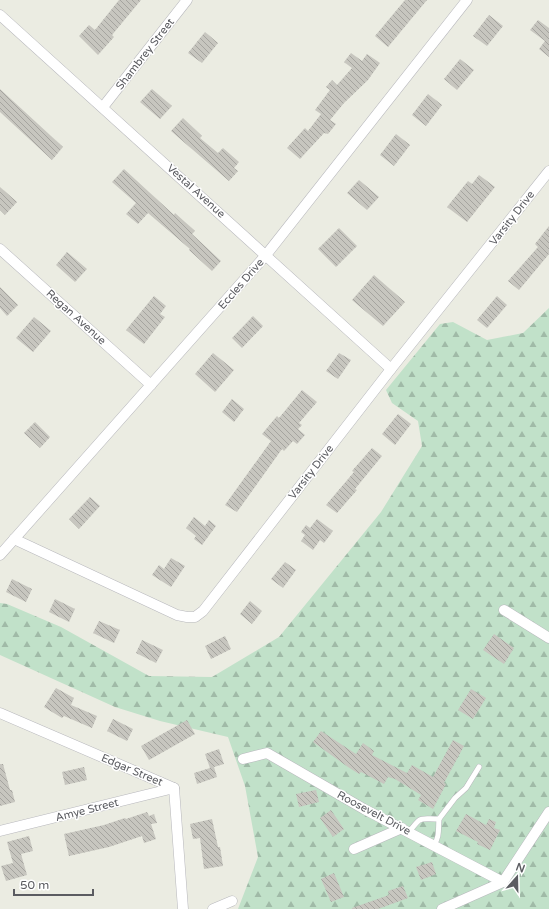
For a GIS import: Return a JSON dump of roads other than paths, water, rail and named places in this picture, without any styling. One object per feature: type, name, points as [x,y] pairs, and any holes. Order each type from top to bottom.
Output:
[{"type":"street","name":"Shambrey Street","points":[[103,107],[187,0]]},
{"type":"street","name":"Eccles Drive","points":[[0,555],[266,255],[467,0]]},
{"type":"street","name":"Vestal Avenue","points":[[0,15],[391,369]]},
{"type":"street","name":"Varsity Drive","points":[[14,539],[178,615],[196,617],[549,171]]},
{"type":"street","name":"Regan Avenue","points":[[0,249],[152,385]]},
{"type":"street","points":[[504,610],[549,638]]},
{"type":"street","name":"Edgar Street","points":[[0,713],[174,788],[183,909]]},
{"type":"street","name":"Roosevelt Drive","points":[[243,759],[267,753],[364,809],[503,882]]},
{"type":"street","name":"Amye Street","points":[[0,831],[174,788]]},
{"type":"street","points":[[442,909],[503,882],[549,812]]},
{"type":"street","points":[[354,849],[405,830]]},
{"type":"street","points":[[213,909],[232,901]]},
{"type":"lane","points":[[434,845],[438,839],[439,819],[455,798],[466,788],[479,767]]},
{"type":"lane","points":[[405,830],[419,820],[426,818],[439,819]]}]
